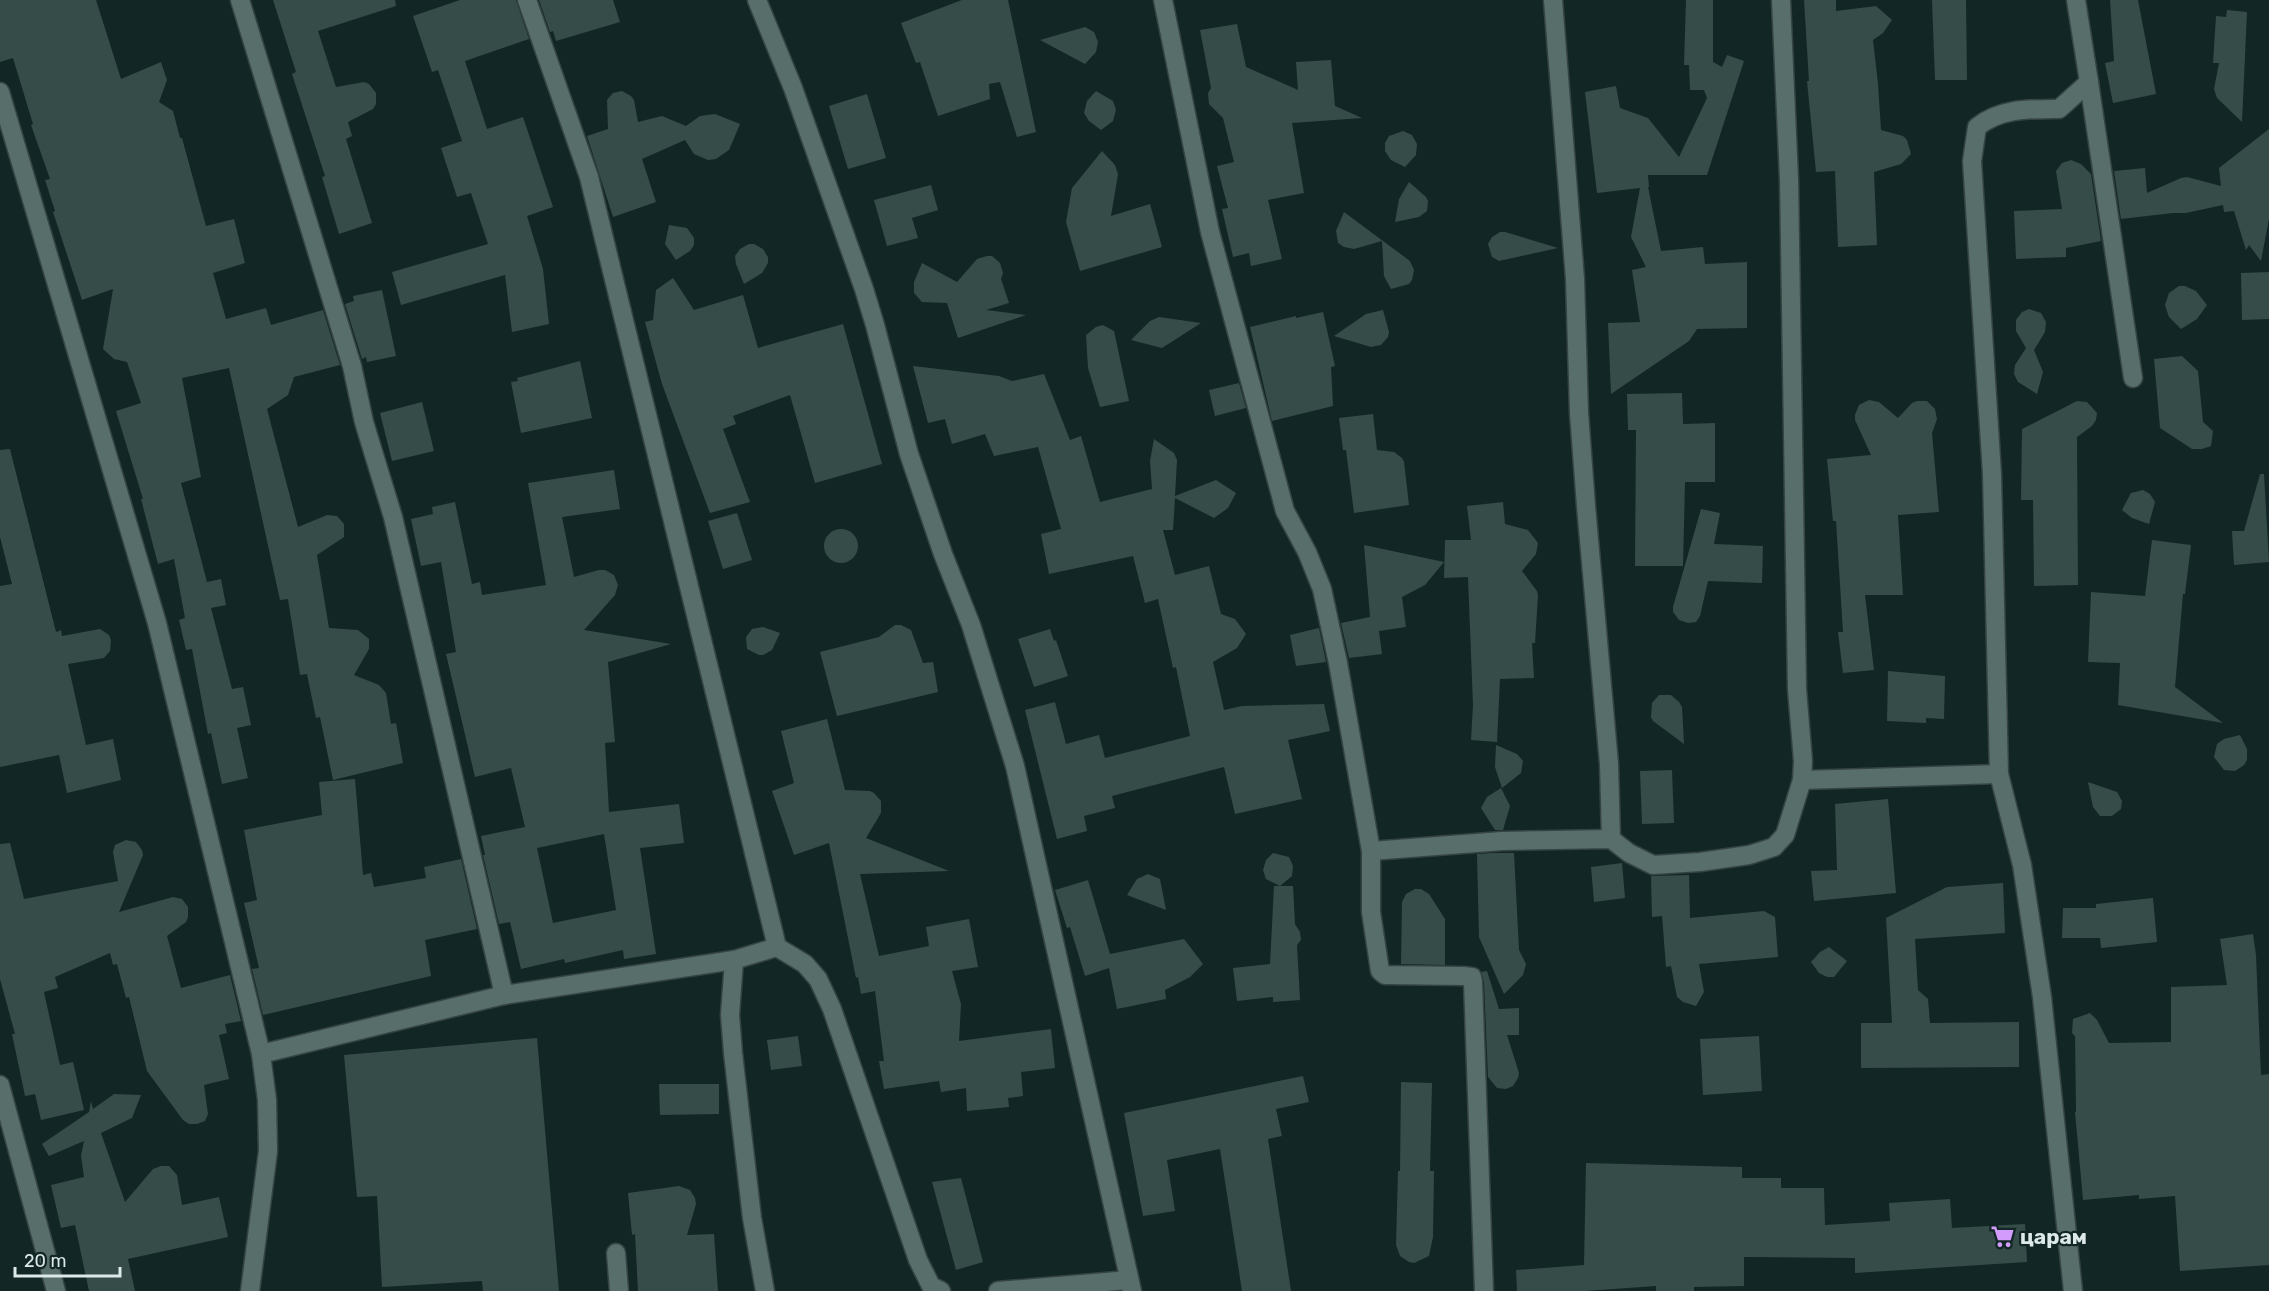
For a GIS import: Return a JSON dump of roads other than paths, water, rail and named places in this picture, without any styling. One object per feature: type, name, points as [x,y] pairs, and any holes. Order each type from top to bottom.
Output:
[{"type":"street","points":[[240,0],[352,366],[364,422],[393,517],[504,995]]},
{"type":"street","points":[[527,0],[589,177],[777,947],[805,964],[819,979],[832,1009],[918,1260],[931,1286],[941,1291]]},
{"type":"street","points":[[757,0],[793,88],[864,289],[909,454],[943,554],[971,625],[1015,766],[1131,1285],[998,1291]]},
{"type":"street","points":[[1163,0],[1213,243],[1285,511],[1307,552],[1322,589],[1338,663],[1371,851],[1371,912],[1380,971],[1385,975],[1472,977],[1484,1291]]},
{"type":"street","points":[[1553,0],[1575,279],[1579,413],[1584,483],[1609,764],[1611,839]]},
{"type":"street","points":[[1371,851],[1502,841],[1611,839],[1629,853],[1653,865],[1700,862],[1749,855],[1774,847],[1785,835],[1802,780],[1803,761],[1797,688],[1790,179],[1781,0]]},
{"type":"street","points":[[2076,0],[2133,378]]},
{"type":"street","points":[[2073,1291],[2042,997],[2022,865],[1999,774],[1992,474],[1972,161],[1977,127],[1990,116],[2025,110],[2059,109],[2089,82]]},
{"type":"street","points":[[0,92],[157,623],[261,1054],[267,1100],[268,1151],[250,1291]]},
{"type":"street","points":[[1802,780],[1999,774]]},
{"type":"street","points":[[261,1054],[504,995],[734,960],[777,947]]},
{"type":"street","points":[[734,960],[730,1015],[733,1053],[752,1218],[765,1291]]},
{"type":"street","points":[[0,1085],[56,1291]]},
{"type":"street","points":[[616,1253],[619,1291]]},
{"type":"place","name":"царам","points":[[2002,1237]]}]
